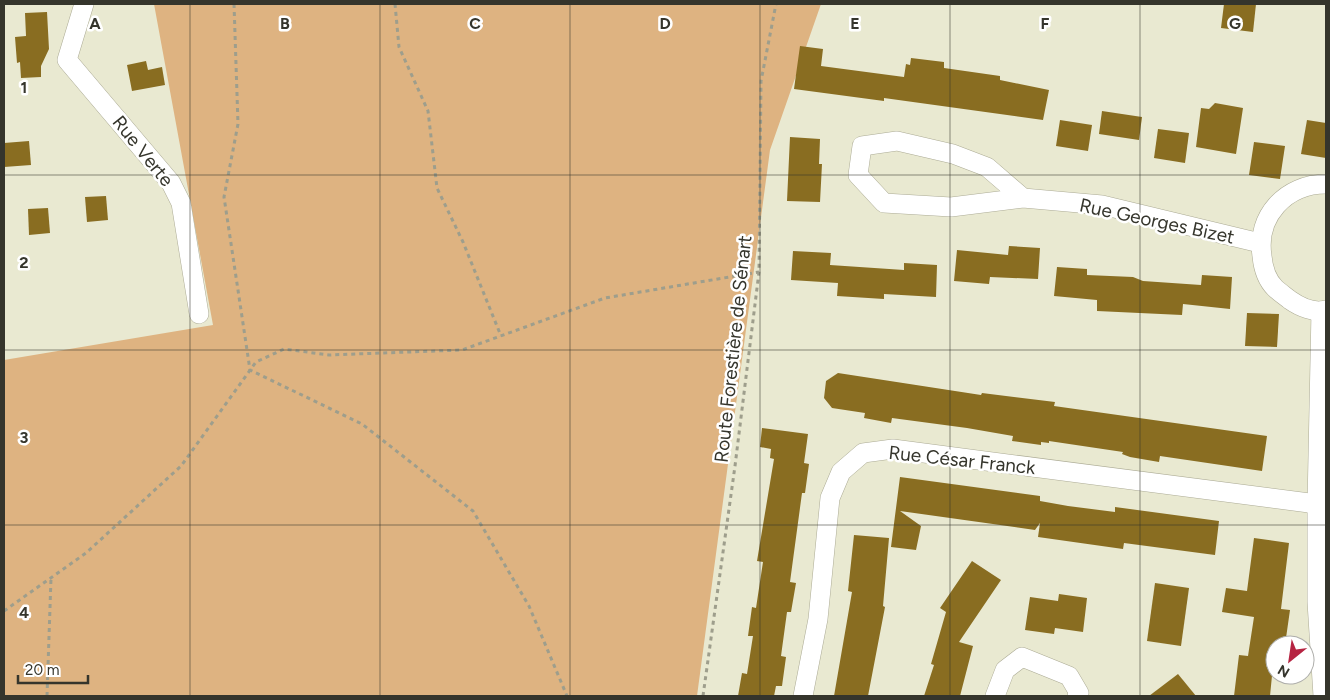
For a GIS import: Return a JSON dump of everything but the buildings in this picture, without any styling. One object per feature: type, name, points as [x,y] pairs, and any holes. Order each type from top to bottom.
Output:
[{"type":"street","name":"Rue Verte","points":[[84,4],[67,60],[171,183],[181,203],[199,314]]},
{"type":"street","name":"Rue Georges Bizet","points":[[1023,198],[987,168],[953,154],[897,141],[862,146],[858,176],[884,203],[951,207],[1023,198],[1102,205],[1260,243]]},
{"type":"street","points":[[1323,696],[1317,602],[1317,504],[1324,311],[1299,306],[1274,287],[1263,268],[1260,243],[1265,222],[1274,207],[1290,192],[1313,184],[1326,184]]},
{"type":"street","name":"Rue César Franck","points":[[803,696],[818,619],[830,498],[841,472],[863,453],[893,449],[1317,504]]},
{"type":"street","points":[[996,696],[1005,670],[1022,657],[1069,676],[1078,696]]},
{"type":"path","points":[[234,4],[238,124],[224,197],[250,370]]},
{"type":"path","points":[[395,4],[399,47],[428,111],[437,188],[463,242],[501,336]]},
{"type":"path","name":"Route Forestière de Sénart","points":[[703,696],[735,466],[759,272],[761,81],[776,4]]},
{"type":"path","points":[[4,611],[86,553],[181,466],[256,362],[284,349],[329,355],[462,350],[604,298],[759,272]]},
{"type":"path","points":[[250,370],[362,424],[473,511],[529,606],[567,696]]},
{"type":"path","points":[[47,696],[51,578]]},
{"type":"shaded area","points":[[154,4],[821,4],[770,150],[697,696],[4,696],[4,360],[213,325]]}]
